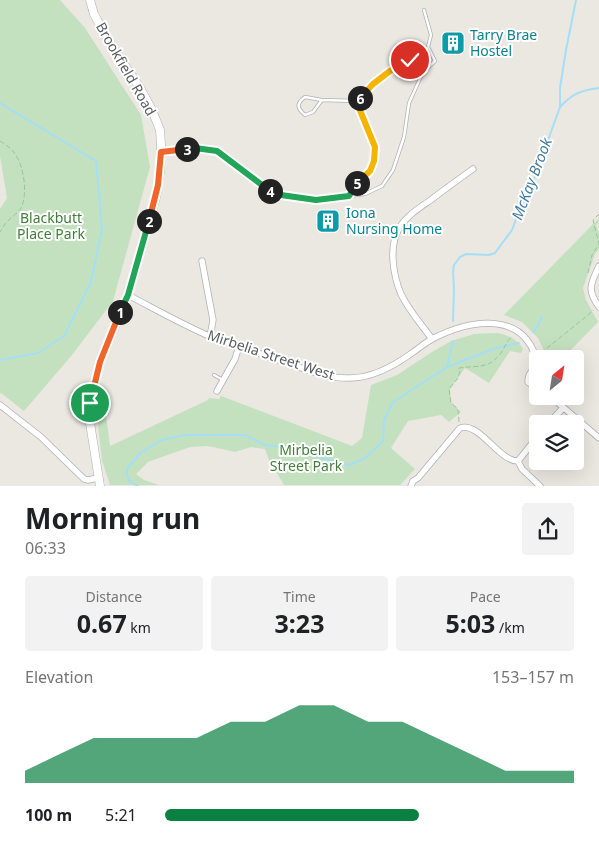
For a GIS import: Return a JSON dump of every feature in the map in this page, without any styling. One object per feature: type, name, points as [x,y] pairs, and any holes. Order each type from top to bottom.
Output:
[{"type":"main road","name":"Brookfield Road","points":[[90,0],[94,14],[109,42],[140,88],[152,110],[160,130],[161,152],[156,197],[128,295],[100,362],[90,403],[90,423],[99,482]]},
{"type":"street","points":[[432,339],[412,313],[401,294],[395,275],[393,243],[400,227],[411,214],[473,170]]},
{"type":"street","points":[[202,261],[213,320],[210,337]]},
{"type":"street","points":[[597,308],[591,292],[591,286],[599,266]]},
{"type":"street","name":"Mirbelia Street West","points":[[128,295],[210,337],[327,376],[351,378],[372,375],[400,362],[432,339],[452,330],[479,323],[504,325],[518,331],[528,340],[533,350]]},
{"type":"street","points":[[217,390],[235,359],[239,346]]},
{"type":"street","points":[[0,405],[41,437],[81,476],[88,480],[99,482]]},
{"type":"street","points":[[559,405],[599,438]]},
{"type":"street","points":[[556,415],[562,408]]},
{"type":"street","points":[[411,486],[413,481],[418,478],[460,428],[464,426],[472,429],[509,459],[518,461]]},
{"type":"street","points":[[518,461],[529,447]]},
{"type":"street","points":[[518,461],[522,469],[540,486]]},
{"type":"street","points":[[81,476],[85,486]]},
{"type":"lane","points":[[322,100],[314,112],[305,115],[299,110],[300,100],[305,97],[322,100],[357,101],[373,84],[390,71],[428,47],[431,35],[424,10]]},
{"type":"lane","points":[[161,152],[195,148],[217,151],[274,194],[316,200],[365,194],[382,186],[393,170],[404,137],[409,103],[423,72],[435,61],[428,47]]},
{"type":"lane","points":[[349,196],[356,185],[370,171],[374,161],[375,147],[357,101]]},
{"type":"lane","points":[[214,375],[223,380]]},
{"type":"path","points":[[0,141],[15,152],[22,165],[24,183],[24,197],[21,207],[0,232]]},
{"type":"path","points":[[587,279],[592,256],[599,245],[594,220],[599,214]]},
{"type":"path","points":[[545,350],[597,308]]},
{"type":"path","points":[[460,428],[459,412],[451,403],[449,389],[460,374],[459,368],[478,367],[491,363],[498,357],[509,339],[514,336]]},
{"type":"green space","name":"Blackbutt Place Park","points":[[0,0],[60,0],[85,28],[141,115],[150,167],[113,301],[72,355],[24,411],[0,394],[0,209],[7,198],[0,156]]},
{"type":"green space","points":[[599,218],[599,222],[596,225],[599,233],[599,249],[595,254],[583,288],[586,300],[598,322],[571,350],[544,350],[538,338],[522,322],[504,315]]},
{"type":"green space","name":"Mirbelia Street Park","points":[[497,333],[515,340],[523,349],[521,353],[510,351],[489,383],[465,368],[450,389],[451,402],[461,412],[449,422],[441,415],[408,421],[391,448],[415,469],[400,485],[284,485],[269,460],[265,449],[251,447],[235,452],[208,446],[190,447],[148,462],[136,474],[144,480],[159,485],[110,485],[102,460],[97,416],[106,415],[110,446],[209,398],[219,399],[221,396],[352,446],[362,438],[371,385],[397,375],[451,341],[474,334]]},
{"type":"waterway","name":"McKay Brook","points":[[453,321],[454,265],[460,257],[466,254],[489,255],[495,253],[512,230],[530,190],[560,107],[560,88],[576,0]]},
{"type":"waterway","points":[[560,107],[577,93],[599,88]]},
{"type":"waterway","points":[[0,103],[96,161],[102,229],[91,282],[64,336],[38,353],[0,360]]},
{"type":"waterway","points":[[533,332],[542,317]]},
{"type":"waterway","name":"McKay Brook","points":[[447,367],[453,341]]},
{"type":"waterway","name":"McKay Brook","points":[[138,486],[129,481],[127,469],[140,453],[162,440],[186,435],[245,435],[265,445],[296,449],[350,465],[365,458],[383,441],[384,421],[392,403],[447,367],[493,349],[519,343]]},
{"type":"place","name":"Tarry Brae Hostel","points":[[453,43]]},
{"type":"place","name":"Iona Nursing Home","points":[[328,221]]},
{"type":"route","points":[[90,403],[100,362],[128,295],[156,197],[161,152],[195,148],[217,151],[274,194],[316,200],[349,196],[356,185],[370,171],[374,161],[375,147],[357,101],[373,84],[390,71],[410,60]]}]
